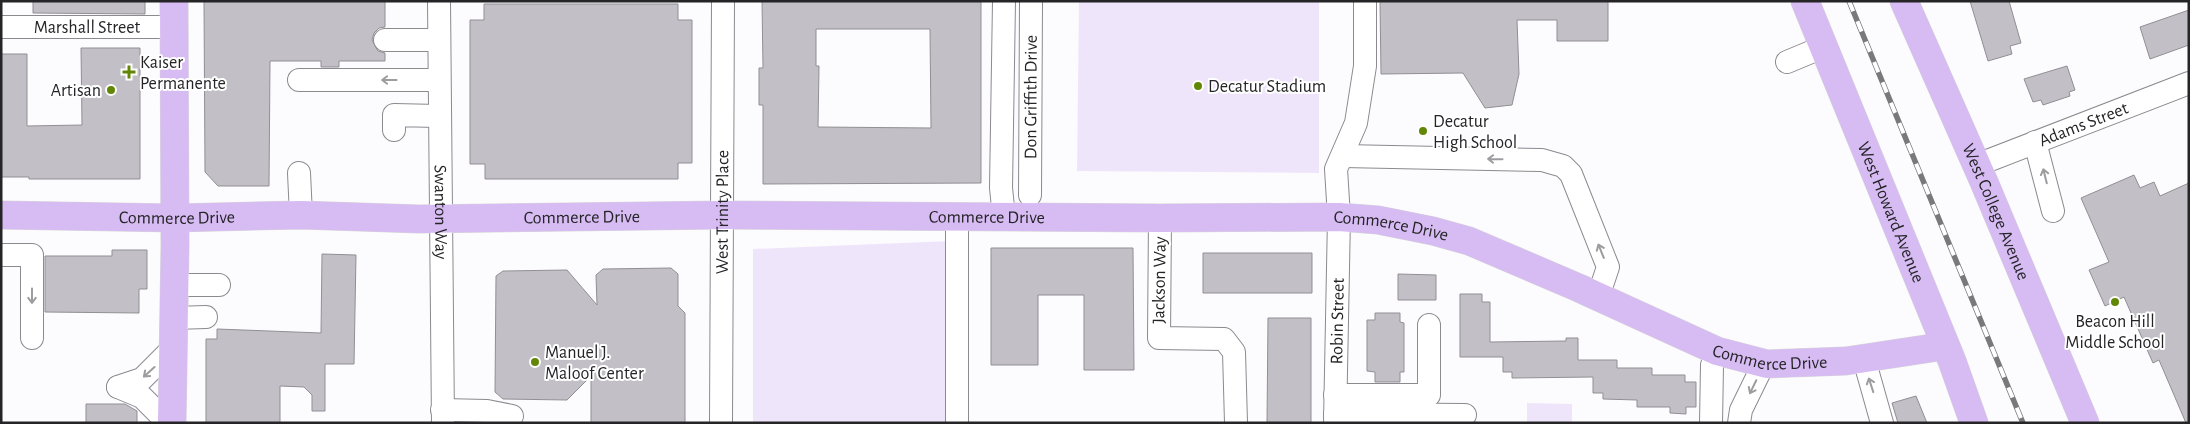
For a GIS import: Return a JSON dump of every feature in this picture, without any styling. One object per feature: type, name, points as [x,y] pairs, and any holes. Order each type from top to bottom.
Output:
[{"type":"main road","name":"West Howard Avenue","points":[[1805,1],[1945,346],[1974,423]]},
{"type":"main road","name":"West College Avenue","points":[[1904,1],[1977,165],[2085,423]]},
{"type":"main road","points":[[172,423],[175,285],[174,14]]},
{"type":"main road","name":"Commerce Drive","points":[[1,215],[175,218],[301,215],[440,219],[723,215],[1160,218],[1339,217],[1378,220],[1433,231],[1469,241],[1717,351],[1764,363],[1846,361],[1945,346]]},
{"type":"street","name":"Swanton Way","points":[[439,1],[438,116],[442,417]]},
{"type":"street","name":"West Trinity Place","points":[[721,423],[724,1]]},
{"type":"street","points":[[1004,1],[1002,188],[1004,217]]},
{"type":"street","name":"Don Griffith Drive","points":[[1030,195],[1031,1]]},
{"type":"street","name":"Robin Street","points":[[1335,411],[1339,217],[1336,169],[1356,123],[1365,66],[1365,1]]},
{"type":"street","name":"Marshall Street","points":[[1,26],[174,14]]},
{"type":"street","points":[[385,40],[438,40]]},
{"type":"street","points":[[1787,62],[1824,47]]},
{"type":"street","points":[[299,80],[438,80]]},
{"type":"street","name":"Adams Street","points":[[1977,165],[2189,83]]},
{"type":"street","points":[[394,130],[394,115],[438,116]]},
{"type":"street","points":[[2035,142],[2053,211]]},
{"type":"street","points":[[1343,156],[1542,160],[1563,166],[1571,174],[1608,267],[1598,297]]},
{"type":"street","points":[[299,173],[301,215]]},
{"type":"street","points":[[957,217],[957,423]]},
{"type":"street","name":"Jackson Way","points":[[1160,218],[1159,338],[1224,339],[1234,352],[1236,423]]},
{"type":"street","points":[[1,255],[32,255],[32,338]]},
{"type":"street","points":[[175,285],[219,285]]},
{"type":"street","points":[[174,318],[206,317]]},
{"type":"street","points":[[1335,411],[1428,395],[1428,326]]},
{"type":"street","points":[[168,423],[142,396],[118,387],[142,379],[174,347]]},
{"type":"street","points":[[1711,423],[1712,365],[1717,351]]},
{"type":"street","points":[[1864,359],[1882,423]]},
{"type":"street","points":[[1739,423],[1741,410],[1764,363]]},
{"type":"street","points":[[442,417],[487,411],[512,416]]},
{"type":"street","points":[[1335,411],[1465,415]]},
{"type":"shaded area","name":"Decatur Stadium","points":[[1079,1],[1319,1],[1319,173],[1077,171]]},
{"type":"shaded area","points":[[951,241],[946,423],[753,423],[753,249]]},
{"type":"shaded area","points":[[1527,403],[1572,404],[1572,423],[1527,423]]},
{"type":"building","points":[[33,1],[145,1],[145,14],[33,13]]},
{"type":"building","points":[[204,1],[385,1],[385,27],[379,28],[374,33],[372,40],[378,51],[385,53],[385,61],[339,61],[339,67],[321,67],[321,61],[270,61],[269,186],[218,186],[205,172]]},
{"type":"building","points":[[762,1],[981,1],[981,183],[763,184],[763,105],[759,105],[759,68],[763,68]],"holes":[[[816,29],[930,29],[931,128],[818,127],[819,66],[816,66]]]},
{"type":"building","name":"Decatur High School","points":[[1380,1],[1608,1],[1608,41],[1557,41],[1557,20],[1517,20],[1519,74],[1512,105],[1485,108],[1463,73],[1381,74]]},
{"type":"building","points":[[1970,1],[2009,1],[2021,43],[2010,46],[2012,54],[1988,61]]},
{"type":"building","points":[[484,4],[678,4],[678,20],[692,20],[692,163],[678,163],[678,179],[485,179],[485,164],[470,164],[470,20],[484,20]]},
{"type":"building","points":[[2189,10],[2189,45],[2150,59],[2140,27]]},
{"type":"building","name":"Artisan","points":[[81,48],[140,48],[140,179],[29,179],[29,177],[1,177],[1,54],[27,54],[27,126],[82,125]]},
{"type":"building","points":[[2067,66],[2075,90],[2069,92],[2070,96],[2043,105],[2041,100],[2033,102],[2024,79]]},
{"type":"building","points":[[2134,175],[2140,188],[2154,182],[2160,196],[2189,183],[2189,423],[2186,423],[2159,360],[2153,363],[2124,297],[2105,306],[2089,270],[2109,262],[2081,198]]},
{"type":"building","points":[[991,248],[1133,248],[1134,370],[1084,370],[1084,295],[1038,295],[1038,365],[991,365]]},
{"type":"building","points":[[112,250],[147,250],[147,289],[139,289],[139,313],[45,312],[45,256],[112,256]]},
{"type":"building","points":[[1203,253],[1312,253],[1312,293],[1203,293]]},
{"type":"building","points":[[322,254],[356,255],[354,364],[325,364],[325,411],[312,411],[312,395],[304,387],[280,386],[280,423],[206,423],[206,339],[217,339],[217,329],[321,333]]},
{"type":"building","points":[[671,268],[678,274],[678,306],[685,313],[685,423],[591,423],[591,376],[567,400],[503,399],[495,392],[496,276],[503,271],[567,270],[597,305],[596,275],[603,269]]},
{"type":"building","points":[[1398,274],[1436,275],[1436,300],[1398,300]]},
{"type":"building","points":[[1460,294],[1482,294],[1482,302],[1490,302],[1490,342],[1566,341],[1566,338],[1578,338],[1578,360],[1617,360],[1617,368],[1652,368],[1652,375],[1685,375],[1685,382],[1696,382],[1696,407],[1686,407],[1686,414],[1670,413],[1670,407],[1637,407],[1637,400],[1603,399],[1603,393],[1593,393],[1593,377],[1512,378],[1512,372],[1503,372],[1503,357],[1460,357]]},
{"type":"building","points":[[1375,313],[1400,313],[1400,322],[1404,323],[1404,372],[1400,372],[1400,382],[1375,382],[1375,372],[1367,371],[1367,320],[1375,320]]},
{"type":"building","points":[[1268,318],[1311,318],[1311,423],[1267,423]]},
{"type":"building","points":[[1916,396],[1927,423],[1898,423],[1892,403]]},
{"type":"building","points":[[86,404],[125,404],[137,411],[137,423],[86,423]]},
{"type":"railway","points":[[1849,1],[2023,423]]},
{"type":"place","name":"Kaiser Permanente","points":[[129,72]]},
{"type":"place","name":"Decatur Stadium","points":[[1198,86]]},
{"type":"place","name":"Artisan","points":[[111,90]]},
{"type":"place","name":"Decatur High School","points":[[1423,131]]},
{"type":"place","name":"Beacon Hill Middle School","points":[[2115,302]]},
{"type":"place","name":"Manuel J. Maloof Center","points":[[535,362]]}]
